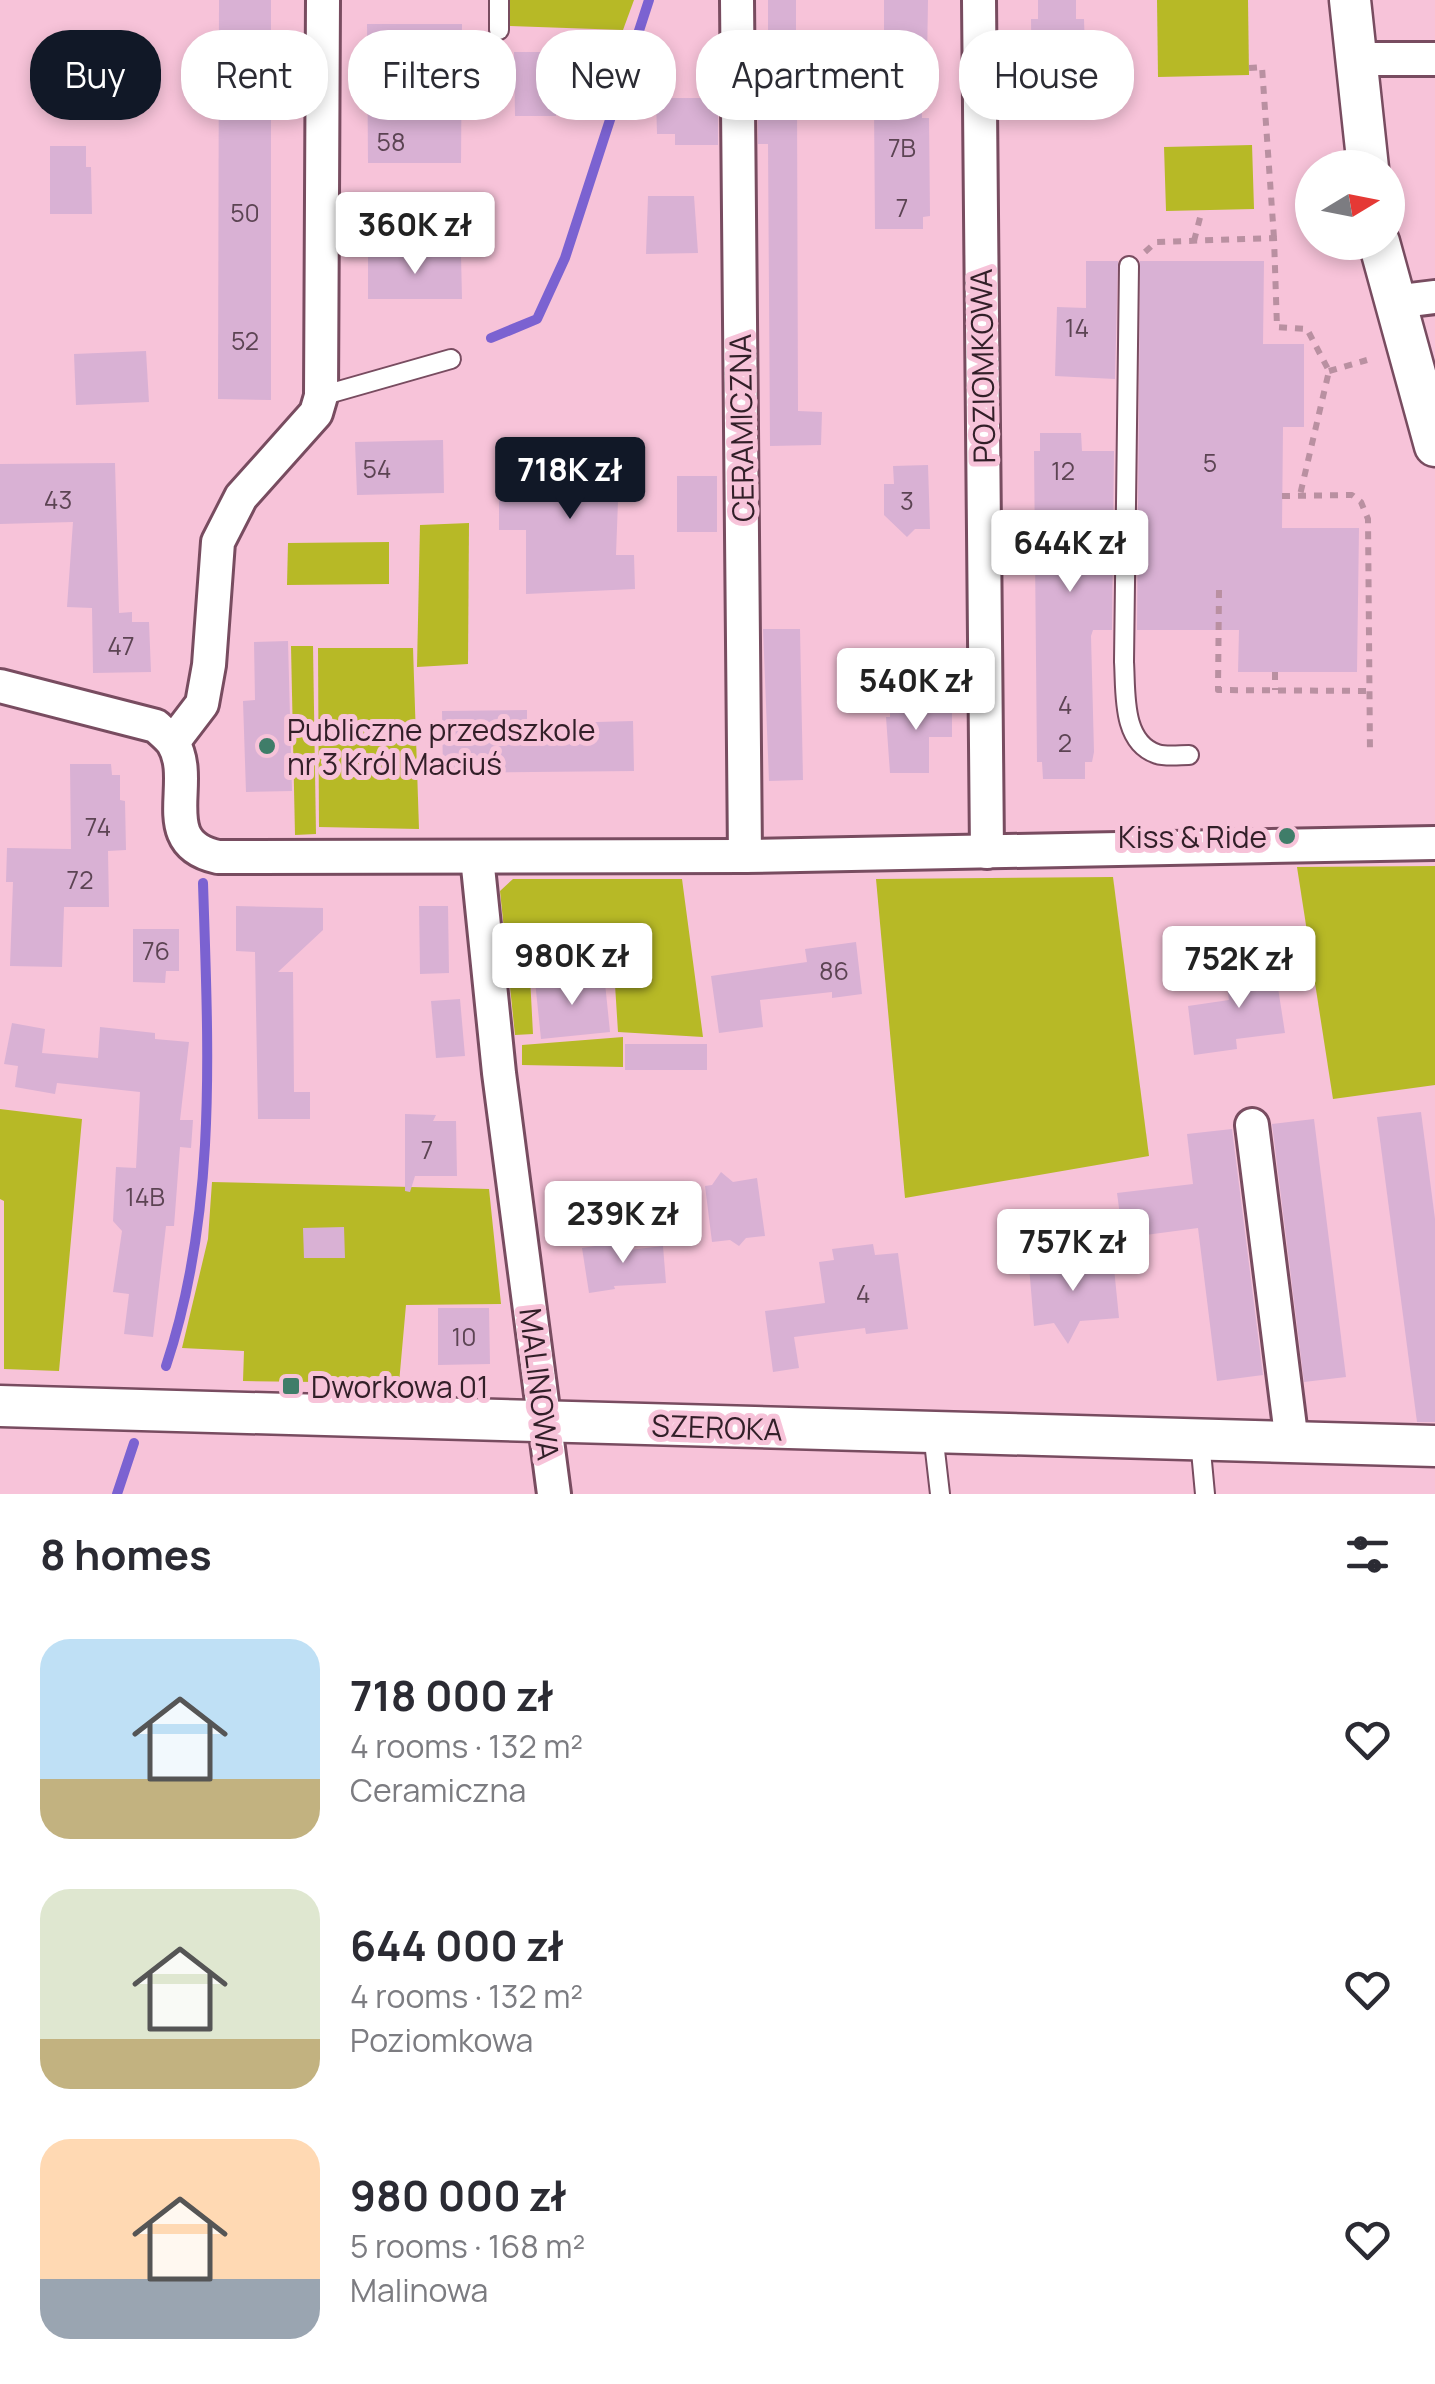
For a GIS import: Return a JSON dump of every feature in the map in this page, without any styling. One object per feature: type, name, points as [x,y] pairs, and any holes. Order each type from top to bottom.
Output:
[{"type":"street","points":[[173,742],[202,704],[209,665],[218,542],[241,497],[316,413],[321,396],[323,0]]},
{"type":"street","name":"CERAMICZNA","points":[[737,0],[745,856]]},
{"type":"street","name":"POZIOMKOWA","points":[[978,0],[987,852]]},
{"type":"street","points":[[1350,0],[1366,150]]},
{"type":"street","points":[[1355,59],[1435,59]]},
{"type":"street","points":[[1384,260],[1435,444]]},
{"type":"street","points":[[1394,302],[1435,297]]},
{"type":"street","points":[[0,686],[156,726],[173,742],[178,757],[186,840],[199,853],[218,857],[745,856],[1435,843]]},
{"type":"street","name":"MALINOWA","points":[[478,857],[499,1073],[554,1494]]},
{"type":"street","points":[[1252,1124],[1292,1443]]},
{"type":"street","name":"SZEROKA","points":[[0,1406],[1435,1446]]},
{"type":"lane","points":[[500,0],[500,30]]},
{"type":"lane","points":[[323,209],[473,207]]},
{"type":"lane","points":[[1129,266],[1124,662],[1128,721],[1142,744],[1158,754],[1190,755]]},
{"type":"lane","points":[[321,396],[452,359]]},
{"type":"lane","points":[[933,1432],[940,1494]]},
{"type":"lane","points":[[1200,1440],[1206,1494]]},
{"type":"path","points":[[1249,68],[1262,68],[1277,328],[1307,329],[1329,371],[1300,496]]},
{"type":"path","points":[[1194,240],[1202,210]]},
{"type":"path","points":[[1129,266],[1156,242],[1274,238]]},
{"type":"path","points":[[1329,371],[1368,360]]},
{"type":"path","points":[[1282,496],[1352,495],[1361,502],[1368,519],[1370,753]]},
{"type":"path","points":[[1219,590],[1218,690],[1370,691]]},
{"type":"path","points":[[1275,672],[1275,690]]},
{"type":"shaded area","points":[[510,0],[634,0],[623,30],[510,26]]},
{"type":"shaded area","points":[[1157,0],[1248,0],[1249,75],[1158,77]]},
{"type":"shaded area","points":[[1252,145],[1254,209],[1166,211],[1164,147]]},
{"type":"shaded area","points":[[469,523],[468,664],[417,667],[420,525]]},
{"type":"shaded area","points":[[389,542],[389,584],[287,585],[288,543]]},
{"type":"shaded area","points":[[291,646],[313,646],[316,834],[295,835]]},
{"type":"shaded area","points":[[318,648],[413,648],[419,829],[319,827]]},
{"type":"shaded area","points":[[1435,866],[1435,1085],[1333,1099],[1297,867]]},
{"type":"shaded area","points":[[1113,877],[1149,1156],[905,1198],[876,879]]},
{"type":"shaded area","points":[[513,879],[682,879],[703,1037],[618,1032],[614,969],[530,977],[533,1034],[515,1035],[500,891]]},
{"type":"shaded area","points":[[623,1037],[623,1067],[522,1065],[522,1045]]},
{"type":"shaded area","points":[[0,1109],[82,1119],[59,1371],[4,1369]]},
{"type":"shaded area","points":[[212,1182],[489,1189],[501,1304],[406,1305],[399,1383],[243,1381],[244,1351],[182,1348],[208,1239]]},
{"type":"building","points":[[219,0],[271,0],[271,30],[219,30]]},
{"type":"building","points":[[768,0],[796,0],[796,30],[768,30]]},
{"type":"building","points":[[884,0],[928,0],[928,30],[884,30]]},
{"type":"building","points":[[1038,0],[1076,0],[1076,19],[1084,19],[1084,30],[1031,30],[1031,19],[1038,19]]},
{"type":"building","points":[[367,24],[462,24],[462,30],[367,30]]},
{"type":"building","points":[[516,52],[536,52],[536,116],[516,116]]},
{"type":"building","points":[[676,98],[696,98],[696,120],[718,120],[718,145],[675,145],[675,134],[657,134],[657,120],[676,120]]},
{"type":"building","points":[[219,120],[271,120],[271,400],[218,399]]},
{"type":"building","points":[[368,120],[461,120],[461,163],[368,163]]},
{"type":"building","points":[[758,120],[797,120],[798,411],[822,412],[821,445],[770,446],[768,144],[758,144]]},
{"type":"building","points":[[874,120],[929,120],[930,216],[923,217],[923,229],[875,229]]},
{"type":"building","points":[[50,146],[86,146],[86,167],[91,167],[92,214],[50,214]]},
{"type":"building","points":[[648,196],[694,196],[698,253],[646,254]]},
{"type":"building","points":[[368,255],[461,255],[462,299],[368,299]]},
{"type":"building","points":[[1086,261],[1118,261],[1115,379],[1055,376],[1057,307],[1086,308]]},
{"type":"building","points":[[1140,261],[1264,261],[1263,344],[1304,344],[1304,427],[1283,427],[1282,528],[1359,528],[1357,672],[1238,672],[1239,630],[1137,630]]},
{"type":"building","points":[[146,351],[149,402],[76,405],[74,354]]},
{"type":"building","points":[[1040,433],[1081,433],[1082,451],[1114,451],[1112,630],[1093,630],[1091,636],[1094,752],[1092,762],[1085,762],[1085,779],[1043,779],[1042,762],[1037,762],[1034,451],[1040,451]]},
{"type":"building","points":[[443,440],[444,493],[357,495],[355,442]]},
{"type":"building","points":[[577,455],[623,455],[624,466],[640,465],[640,496],[624,496],[624,501],[618,501],[616,555],[634,555],[635,589],[526,594],[526,530],[499,530],[499,465],[577,464]]},
{"type":"building","points":[[115,463],[119,613],[132,612],[132,622],[149,622],[151,672],[93,673],[92,608],[67,607],[73,522],[0,524],[0,464]]},
{"type":"building","points":[[928,465],[930,529],[915,529],[907,537],[884,515],[884,484],[894,484],[893,466]]},
{"type":"building","points":[[677,476],[717,476],[717,532],[677,532]]},
{"type":"building","points":[[763,629],[800,629],[803,780],[769,781]]},
{"type":"building","name":"Publiczne przedszkole nr 3 Król Maciuś","points":[[288,641],[292,791],[246,792],[243,701],[255,700],[254,642]]},
{"type":"building","points":[[952,700],[952,737],[929,737],[929,773],[890,773],[886,717],[890,717],[890,701]]},
{"type":"building","points":[[527,710],[527,724],[633,721],[634,771],[443,773],[442,711]]},
{"type":"building","points":[[70,764],[111,764],[112,775],[120,775],[126,850],[108,851],[109,907],[64,907],[62,967],[10,966],[13,882],[6,882],[7,848],[71,849]]},
{"type":"building","points":[[236,906],[323,908],[323,930],[278,972],[293,972],[294,1092],[310,1092],[310,1119],[258,1119],[255,952],[236,951]]},
{"type":"building","points":[[419,906],[448,906],[449,973],[420,974]]},
{"type":"building","points":[[133,929],[179,929],[179,971],[166,971],[165,983],[133,982]]},
{"type":"building","points":[[856,942],[862,994],[832,998],[832,992],[760,1000],[763,1027],[719,1033],[711,976],[807,962],[805,949]]},
{"type":"building","points":[[1274,962],[1285,1033],[1236,1039],[1237,1049],[1194,1055],[1188,1006],[1229,1000],[1224,969]]},
{"type":"building","points":[[587,976],[588,984],[605,983],[610,1032],[541,1039],[535,981]]},
{"type":"building","points":[[460,999],[465,1056],[436,1058],[431,1001]]},
{"type":"building","points":[[12,1023],[45,1029],[42,1053],[98,1058],[100,1027],[155,1033],[155,1039],[189,1042],[180,1120],[193,1120],[191,1148],[180,1147],[174,1226],[166,1226],[153,1337],[124,1334],[129,1294],[113,1292],[122,1231],[113,1221],[116,1167],[136,1168],[140,1092],[57,1083],[55,1094],[15,1087],[18,1066],[4,1064]]},
{"type":"building","points":[[625,1044],[707,1044],[707,1070],[625,1070]]},
{"type":"building","points":[[1421,1112],[1435,1219],[1435,1422],[1417,1422],[1377,1117]]},
{"type":"building","points":[[405,1114],[436,1115],[433,1121],[456,1121],[457,1176],[415,1176],[410,1192],[405,1191]]},
{"type":"building","points":[[1314,1119],[1346,1377],[1304,1382],[1272,1124]]},
{"type":"building","points":[[1232,1129],[1263,1375],[1217,1381],[1198,1228],[1123,1238],[1117,1193],[1193,1184],[1187,1134]]},
{"type":"building","points":[[721,1172],[733,1182],[757,1178],[765,1236],[746,1238],[739,1246],[730,1240],[712,1242],[705,1186],[712,1185]]},
{"type":"building","points":[[344,1227],[345,1258],[304,1258],[303,1228]]},
{"type":"building","points":[[628,1241],[629,1250],[663,1246],[666,1283],[614,1286],[615,1289],[589,1293],[582,1248]]},
{"type":"building","points":[[873,1244],[875,1255],[898,1253],[908,1329],[866,1334],[865,1328],[794,1337],[799,1368],[773,1372],[765,1311],[825,1303],[819,1262],[834,1260],[832,1249]]},
{"type":"building","points":[[1113,1258],[1119,1318],[1080,1321],[1068,1344],[1054,1323],[1034,1326],[1029,1266]]},
{"type":"building","points":[[438,1308],[489,1308],[490,1364],[438,1365]]},
{"type":"waterway","points":[[491,338],[537,319],[565,258],[649,0]]},
{"type":"waterway","points":[[166,1366],[183,1307],[202,1187],[207,1066],[203,883]]},
{"type":"waterway","points":[[117,1494],[134,1443]]},
{"type":"place","name":"Publiczne przedszkole nr 3 Król Maciuś","points":[[267,746]]},
{"type":"place","name":"Kiss & Ride","points":[[1287,836]]},
{"type":"place","name":"Dworkowa 01","points":[[291,1386]]}]
